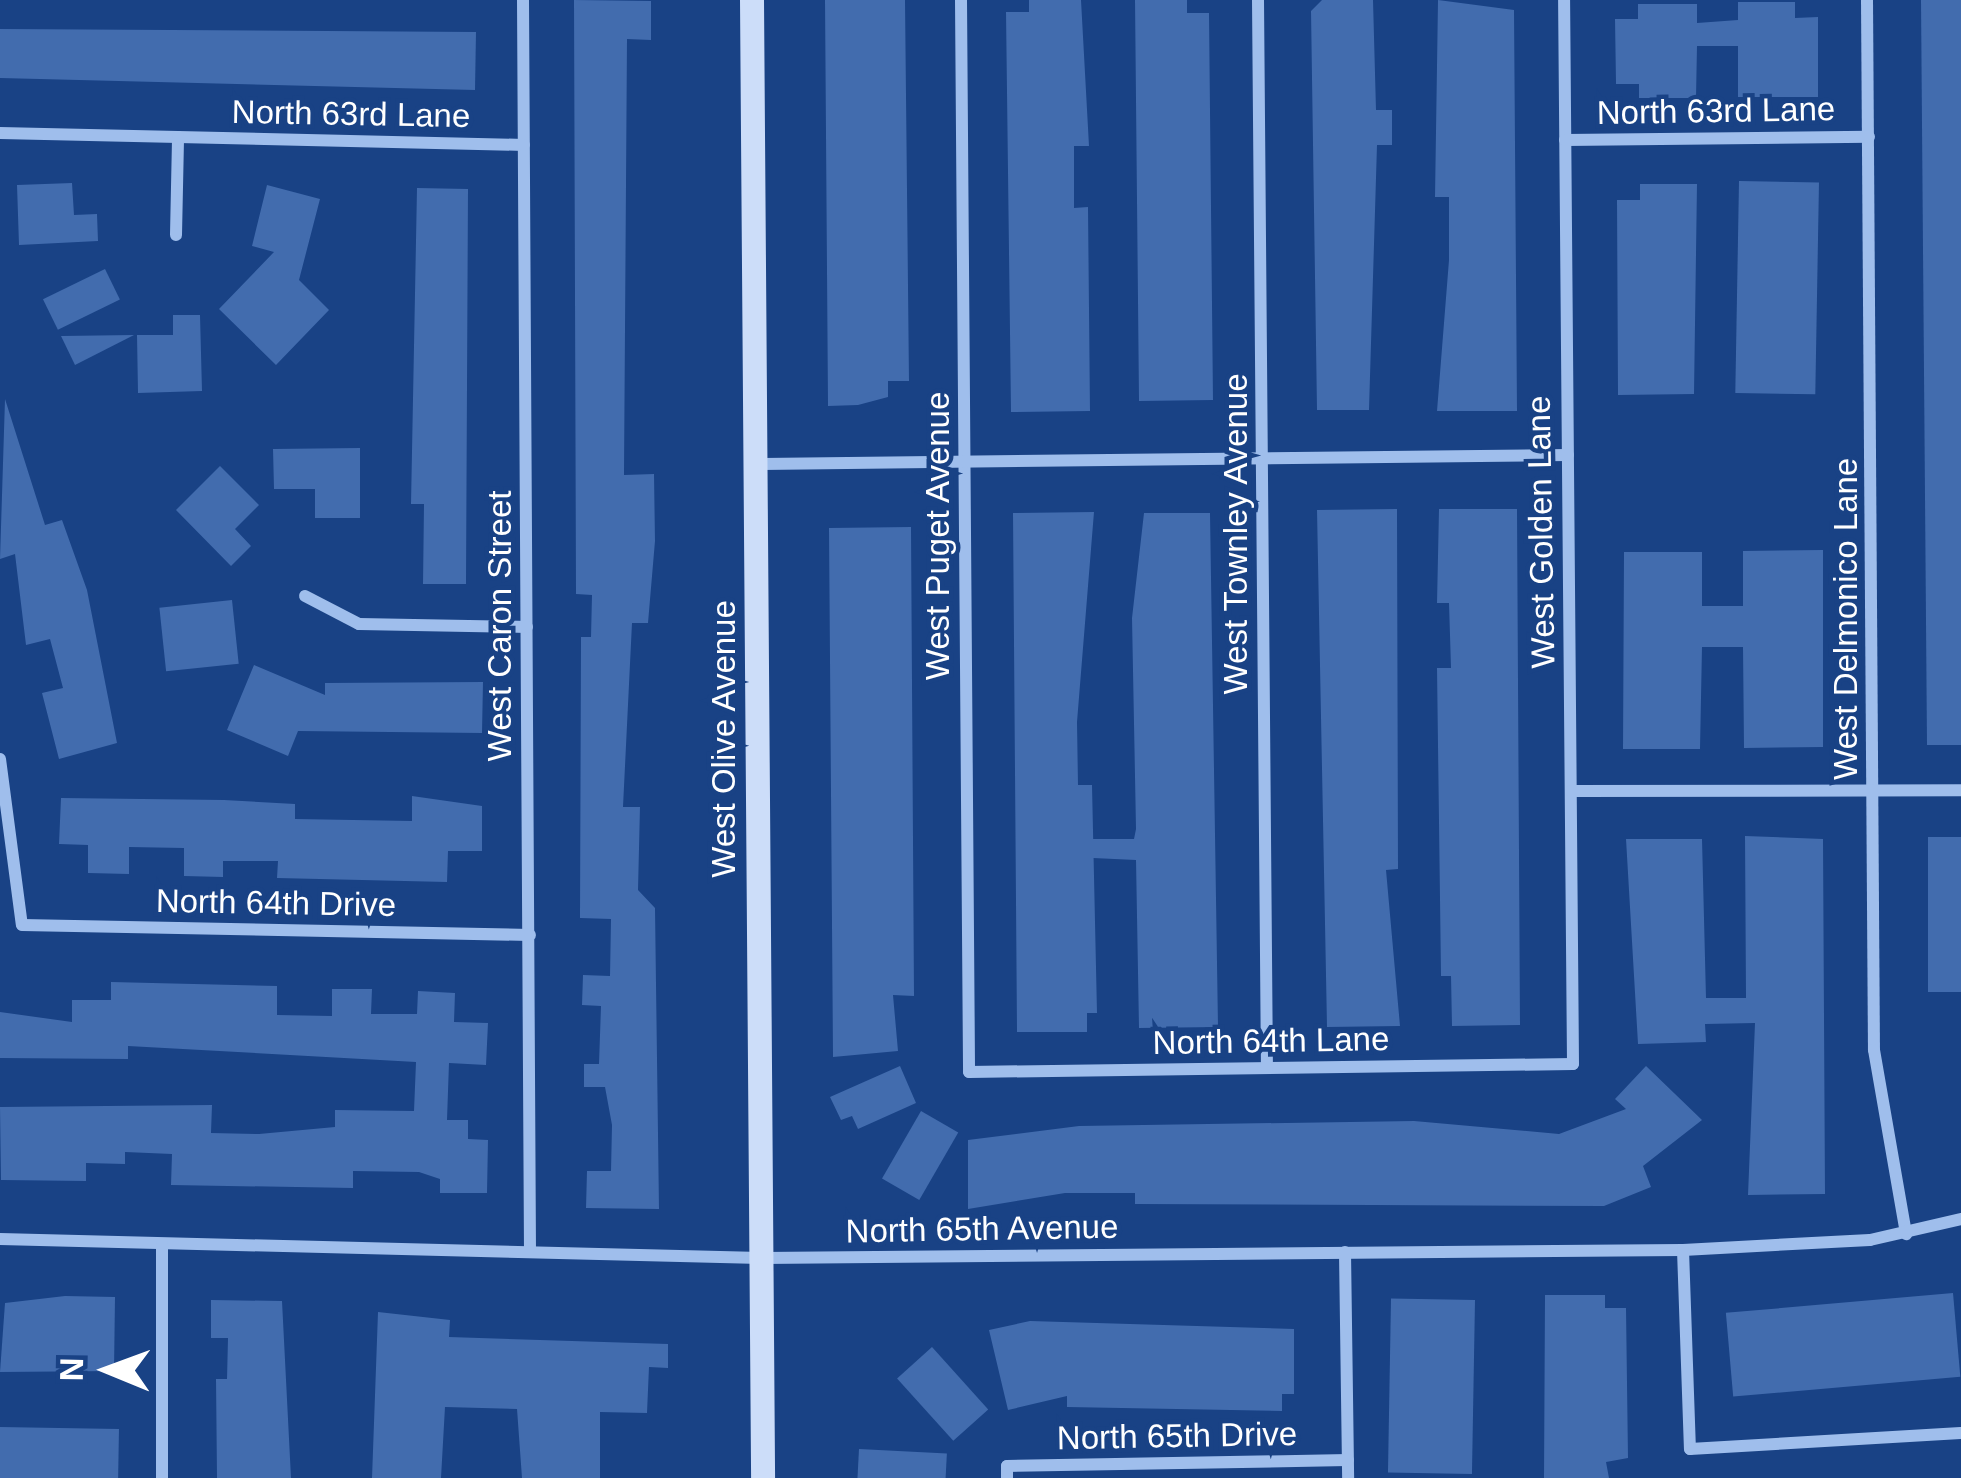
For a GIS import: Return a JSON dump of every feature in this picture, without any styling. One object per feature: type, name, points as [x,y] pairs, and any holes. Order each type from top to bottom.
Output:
[{"type":"main road","name":"West Olive Avenue","points":[[752,0],[763,1478]]},
{"type":"street","name":"West Caron Street","points":[[523,0],[530,1251]]},
{"type":"street","name":"West Puget Avenue","points":[[961,0],[968,1072]]},
{"type":"street","name":"West Townley Avenue","points":[[1258,0],[1267,1068]]},
{"type":"street","name":"West Golden Lane","points":[[1564,0],[1574,1064]]},
{"type":"street","name":"West Delmonico Lane","points":[[1868,0],[1874,1050],[1906,1234]]},
{"type":"street","name":"North 63rd Lane","points":[[0,133],[524,145]]},
{"type":"street","name":"North 63rd Lane","points":[[1565,140],[1869,136]]},
{"type":"street","points":[[176,235],[178,137]]},
{"type":"street","points":[[755,464],[1568,455]]},
{"type":"street","points":[[304,596],[358,624],[526,627]]},
{"type":"street","name":"North 64th Drive","points":[[0,759],[22,925],[530,935]]},
{"type":"street","points":[[1571,790],[1961,790]]},
{"type":"street","name":"North 64th Lane","points":[[968,1072],[1574,1064]]},
{"type":"street","name":"North 65th Avenue","points":[[0,1240],[761,1258],[1683,1250],[1906,1234],[1961,1219]]},
{"type":"street","points":[[162,1244],[162,1478]]},
{"type":"street","points":[[1683,1250],[1690,1449],[1961,1433]]},
{"type":"street","points":[[1345,1252],[1348,1478]]},
{"type":"street","name":"North 65th Drive","points":[[1007,1472],[1348,1460]]},
{"type":"building","points":[[574,0],[651,1],[651,40],[627,39],[624,475],[654,474],[655,541],[648,623],[632,623],[623,807],[640,807],[638,890],[655,908],[659,1209],[586,1208],[587,1171],[611,1171],[612,1125],[605,1087],[584,1087],[584,1064],[599,1064],[601,1006],[582,1005],[583,975],[610,976],[611,919],[580,918],[581,637],[591,637],[592,595],[576,594]]},
{"type":"building","points":[[825,0],[905,0],[909,381],[888,381],[888,397],[858,405],[828,406]]},
{"type":"building","points":[[1029,0],[1081,0],[1089,146],[1074,146],[1074,208],[1088,207],[1090,411],[1011,412],[1006,12],[1029,12]]},
{"type":"building","points":[[1135,0],[1187,0],[1187,13],[1209,13],[1213,400],[1139,401]]},
{"type":"building","points":[[1322,0],[1373,0],[1376,110],[1392,110],[1392,145],[1377,145],[1369,410],[1317,410],[1311,11]]},
{"type":"building","points":[[1438,0],[1514,10],[1517,411],[1437,411],[1449,260],[1449,197],[1435,197]]},
{"type":"building","points":[[1921,0],[1961,0],[1961,745],[1927,745]]},
{"type":"building","points":[[1738,2],[1795,2],[1795,18],[1818,17],[1818,97],[1738,97],[1738,46],[1697,46],[1696,98],[1639,98],[1639,84],[1616,84],[1615,19],[1638,19],[1638,4],[1697,4],[1697,23],[1738,20]]},
{"type":"building","points":[[0,29],[476,32],[475,90],[0,78]]},
{"type":"building","points":[[1739,181],[1819,182],[1815,394],[1735,393]]},
{"type":"building","points":[[72,183],[74,215],[97,214],[98,241],[19,245],[17,185]]},
{"type":"building","points":[[1640,184],[1697,184],[1694,394],[1618,395],[1617,200],[1640,200]]},
{"type":"building","points":[[267,185],[320,199],[299,280],[329,310],[276,365],[219,309],[274,252],[252,246]]},
{"type":"building","points":[[417,188],[468,189],[466,584],[423,584],[424,504],[411,504]]},
{"type":"building","points":[[105,269],[120,300],[58,330],[43,299]]},
{"type":"building","points":[[173,315],[200,315],[202,391],[138,393],[137,335],[173,335]]},
{"type":"building","points":[[134,335],[75,365],[61,336]]},
{"type":"building","points":[[5,399],[45,525],[62,520],[87,590],[117,743],[59,759],[42,693],[63,688],[50,639],[26,645],[15,554],[0,559]]},
{"type":"building","points":[[360,448],[360,518],[315,518],[315,489],[274,489],[273,449]]},
{"type":"building","points":[[220,466],[259,505],[235,529],[251,546],[231,566],[176,510]]},
{"type":"building","points":[[1397,509],[1398,869],[1386,870],[1400,1026],[1327,1027],[1317,510]]},
{"type":"building","points":[[1439,509],[1517,509],[1520,1025],[1452,1026],[1451,976],[1441,976],[1437,668],[1451,668],[1449,603],[1437,603]]},
{"type":"building","points":[[1094,512],[1077,722],[1078,785],[1092,785],[1097,1013],[1087,1013],[1087,1032],[1017,1032],[1013,513]]},
{"type":"building","points":[[1144,513],[1210,513],[1218,1027],[1139,1028],[1136,860],[1093,858],[1093,839],[1134,839],[1136,829],[1132,618]]},
{"type":"building","points":[[911,527],[914,996],[893,995],[898,1051],[833,1057],[829,528]]},
{"type":"building","points":[[1823,550],[1823,747],[1744,748],[1743,647],[1702,647],[1700,749],[1623,749],[1624,552],[1702,552],[1702,606],[1743,606],[1743,551]]},
{"type":"building","points":[[232,600],[239,664],[166,671],[159,608]]},
{"type":"building","points":[[254,665],[325,695],[325,683],[483,682],[482,733],[298,731],[288,756],[227,730]]},
{"type":"building","points":[[412,796],[482,806],[482,851],[448,851],[447,882],[277,878],[278,861],[223,861],[223,877],[184,876],[184,848],[129,847],[129,874],[88,873],[88,845],[59,844],[61,798],[295,804],[295,819],[412,821]]},
{"type":"building","points":[[1745,836],[1823,839],[1825,1194],[1748,1195],[1755,1023],[1705,1024],[1706,1042],[1638,1044],[1626,839],[1702,839],[1706,998],[1746,998]]},
{"type":"building","points":[[1928,837],[1961,837],[1961,992],[1928,992]]},
{"type":"building","points":[[111,982],[277,986],[277,1015],[332,1016],[332,989],[372,989],[371,1014],[417,1014],[418,991],[455,993],[454,1022],[488,1023],[486,1065],[449,1063],[447,1120],[468,1120],[468,1139],[488,1140],[487,1193],[440,1193],[440,1179],[419,1172],[353,1171],[353,1188],[171,1185],[172,1154],[125,1152],[125,1164],[86,1163],[86,1181],[1,1180],[0,1107],[212,1105],[211,1133],[259,1134],[335,1127],[335,1110],[414,1111],[416,1062],[128,1046],[128,1059],[0,1058],[0,1012],[72,1022],[72,1000],[111,1000]]},
{"type":"building","points":[[900,1066],[916,1103],[858,1129],[852,1116],[841,1120],[830,1097]]},
{"type":"building","points":[[1646,1066],[1702,1120],[1643,1166],[1651,1187],[1604,1206],[1135,1204],[1135,1193],[1065,1193],[968,1209],[968,1140],[1079,1126],[1414,1121],[1559,1134],[1626,1109],[1615,1099]]},
{"type":"building","points":[[921,1111],[958,1132],[919,1200],[882,1179]]},
{"type":"building","points":[[1953,1293],[1960,1377],[1733,1397],[1726,1313]]},
{"type":"building","points":[[1545,1295],[1605,1295],[1605,1308],[1626,1308],[1628,1458],[1606,1462],[1609,1478],[1544,1478]]},
{"type":"building","points":[[65,1296],[115,1297],[114,1371],[0,1372],[5,1303]]},
{"type":"building","points":[[1391,1299],[1475,1300],[1472,1474],[1388,1473]]},
{"type":"building","points":[[211,1300],[282,1301],[291,1478],[217,1478],[216,1379],[227,1379],[228,1338],[211,1338]]},
{"type":"building","points":[[378,1312],[450,1320],[449,1337],[668,1344],[668,1368],[649,1367],[647,1413],[600,1412],[600,1478],[522,1478],[517,1409],[445,1407],[441,1478],[372,1478]]},
{"type":"building","points":[[1030,1321],[1294,1329],[1294,1394],[1282,1394],[1282,1411],[1067,1407],[1067,1396],[1008,1410],[989,1330]]},
{"type":"building","points":[[932,1347],[988,1409],[953,1441],[897,1378]]},
{"type":"building","points":[[0,1427],[119,1429],[118,1478],[0,1478]]},
{"type":"building","points":[[859,1449],[947,1454],[946,1478],[857,1478]]}]
